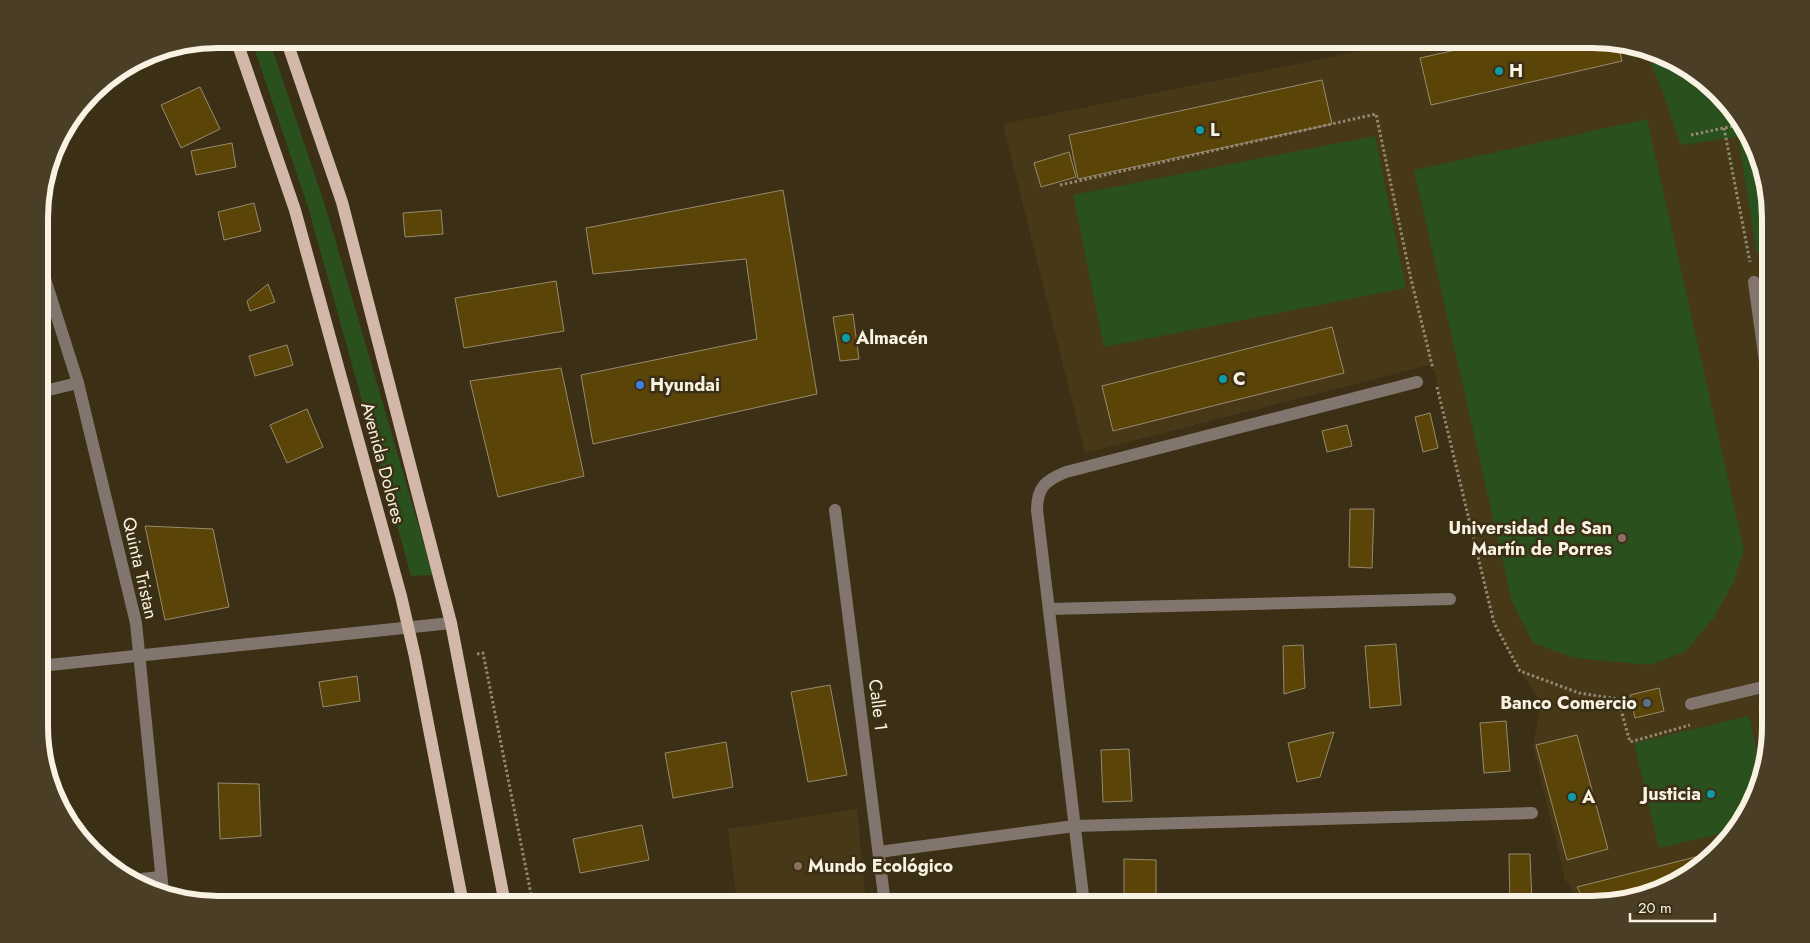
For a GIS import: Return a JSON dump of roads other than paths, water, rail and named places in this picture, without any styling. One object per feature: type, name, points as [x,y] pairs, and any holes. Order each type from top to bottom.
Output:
[{"type":"main road","name":"Avenida Dolores","points":[[239,48],[295,210],[402,596],[461,896]]},
{"type":"main road","name":"Avenida Dolores","points":[[289,48],[342,202],[452,623],[503,896]]},
{"type":"street","points":[[1754,282],[1762,340]]},
{"type":"street","name":"Quinta Tristan","points":[[48,289],[78,384],[136,623],[162,886]]},
{"type":"street","points":[[1083,895],[1037,498],[1042,487],[1053,477],[1076,469],[1417,382]]},
{"type":"street","points":[[48,390],[78,384]]},
{"type":"street","name":"Calle 1","points":[[835,510],[884,896]]},
{"type":"street","points":[[1049,609],[1450,599]]},
{"type":"street","points":[[48,665],[452,623]]},
{"type":"street","points":[[1691,704],[1762,687]]},
{"type":"street","points":[[879,852],[1074,826],[1532,813]]},
{"type":"street","points":[[144,879],[161,877]]},
{"type":"place","name":"H","points":[[1499,71]]},
{"type":"place","name":"L","points":[[1200,130]]},
{"type":"place","name":"Almacén","points":[[846,338]]},
{"type":"place","name":"C","points":[[1223,379]]},
{"type":"place","name":"Hyundai","points":[[640,385]]},
{"type":"place","name":"Universidad de San Martín de Porres","points":[[1622,538]]},
{"type":"place","name":"Banco Comercio","points":[[1647,703]]},
{"type":"place","name":"Justicia","points":[[1711,794]]},
{"type":"place","name":"A","points":[[1572,797]]},
{"type":"place","name":"Mundo Ecológico","points":[[798,866]]}]
